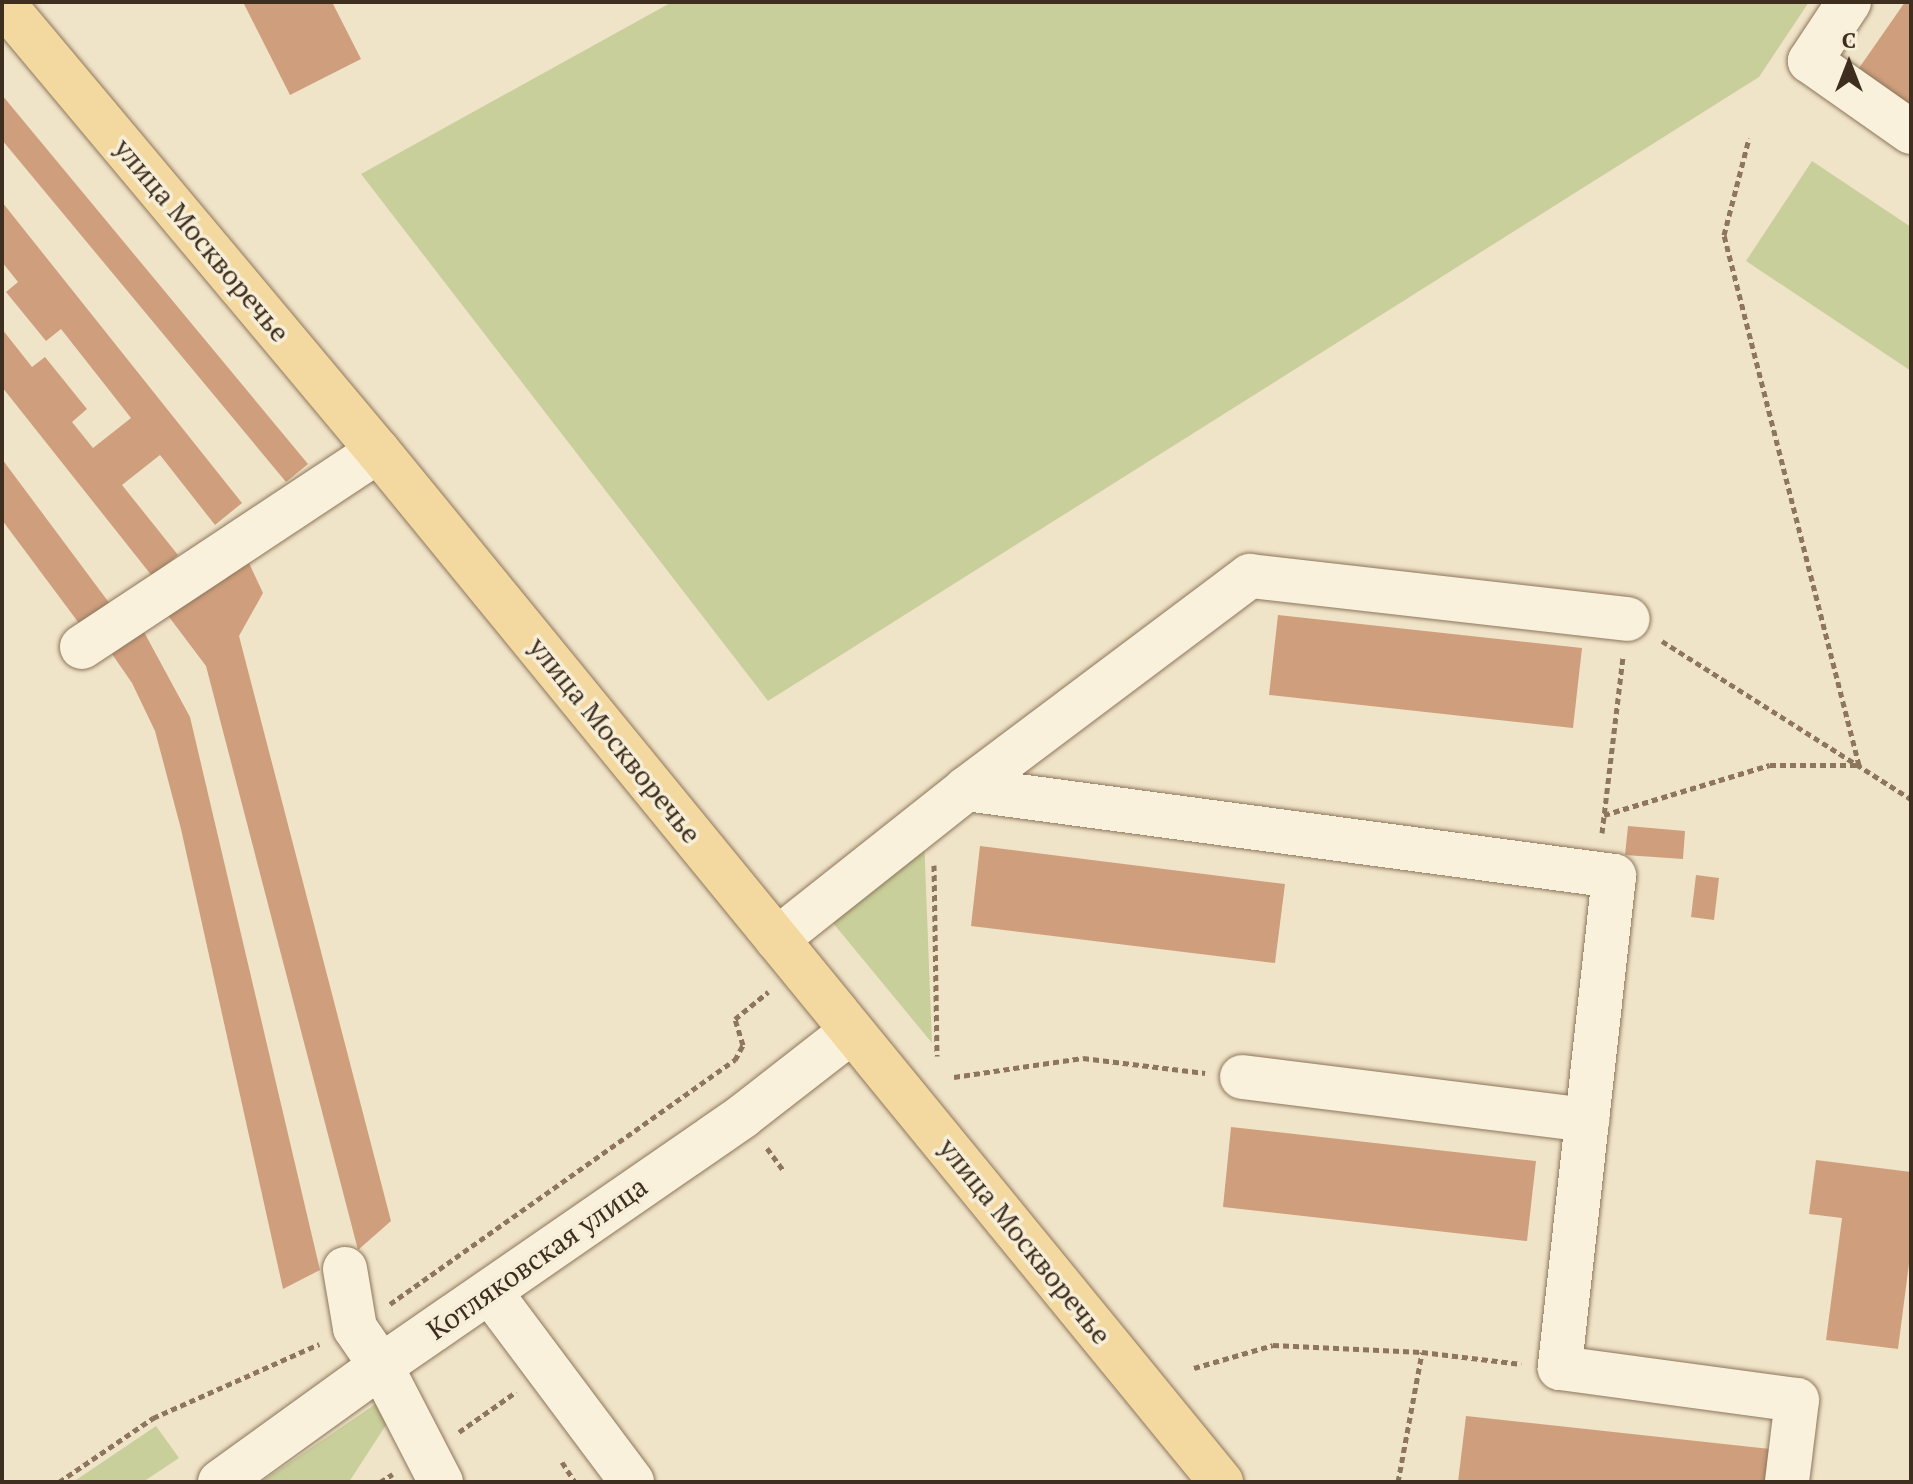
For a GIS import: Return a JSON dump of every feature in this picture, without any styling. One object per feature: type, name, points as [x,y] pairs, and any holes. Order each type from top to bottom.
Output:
[{"type":"main road","name":"улица Москворечье","points":[[2,2],[378,451],[1221,1482]]},
{"type":"street","points":[[1849,2],[1810,61],[1911,132]]},
{"type":"street","points":[[82,647],[378,451]]},
{"type":"street","points":[[777,939],[966,789],[1250,576],[1628,619]]},
{"type":"street","points":[[966,789],[1614,876],[1560,1368],[1797,1400],[1787,1482]]},
{"type":"street","name":"Котляковская улица","points":[[220,1482],[381,1366],[743,1116],[852,1031]]},
{"type":"street","points":[[1242,1077],[1587,1120]]},
{"type":"street","points":[[345,1269],[355,1328],[381,1366],[441,1482]]},
{"type":"street","points":[[490,1292],[632,1482]]},
{"type":"path","points":[[1749,138],[1724,235],[1859,765]]},
{"type":"path","points":[[1597,874],[1628,619],[1911,799]]},
{"type":"path","points":[[1604,815],[1770,765],[1859,765]]},
{"type":"path","points":[[933,816],[937,1056]]},
{"type":"path","points":[[714,1076],[735,1060],[743,1045],[735,1019]]},
{"type":"path","points":[[954,1077],[1083,1058],[1242,1077]]},
{"type":"path","points":[[1194,1368],[1273,1345],[1422,1352],[1560,1368]]},
{"type":"path","points":[[1398,1482],[1422,1352]]},
{"type":"green space","points":[[672,2],[1809,2],[1759,77],[768,701],[361,174]]},
{"type":"green space","points":[[1812,161],[1911,227],[1911,371],[1746,261]]},
{"type":"green space","points":[[924,837],[932,1043],[828,917]]},
{"type":"green space","points":[[377,1403],[388,1422],[349,1482],[261,1482]]},
{"type":"green space","points":[[156,1426],[179,1458],[143,1482],[73,1482]]},
{"type":"building","points":[[243,2],[332,2],[361,59],[290,95]]},
{"type":"building","points":[[1905,2],[1911,2],[1911,108],[1857,71]]},
{"type":"building","points":[[2,95],[308,464],[286,482],[2,140]]},
{"type":"building","points":[[2,202],[242,503],[215,525],[160,455],[122,485],[178,555],[152,576],[2,387],[2,329],[32,367],[45,357],[87,409],[72,422],[93,448],[131,418],[61,329],[46,341],[6,292],[18,282],[2,262]]},
{"type":"building","points":[[2,459],[113,608],[84,630],[2,520]]},
{"type":"building","points":[[242,548],[263,593],[239,636],[391,1221],[358,1250],[206,666],[160,605]]},
{"type":"building","points":[[1278,615],[1582,648],[1573,728],[1269,695]]},
{"type":"building","points":[[144,632],[190,717],[320,1270],[283,1289],[181,829],[155,731],[132,683],[112,654]]},
{"type":"building","points":[[1628,826],[1685,831],[1683,859],[1625,855]]},
{"type":"building","points":[[980,846],[1285,884],[1275,963],[971,926]]},
{"type":"building","points":[[1696,875],[1719,878],[1714,920],[1691,917]]},
{"type":"building","points":[[1231,1127],[1536,1161],[1527,1241],[1223,1207]]},
{"type":"building","points":[[1816,1160],[1911,1172],[1911,1248],[1898,1349],[1826,1340],[1842,1218],[1809,1214]]},
{"type":"building","points":[[1466,1416],[1770,1449],[1767,1482],[1458,1482]]}]
